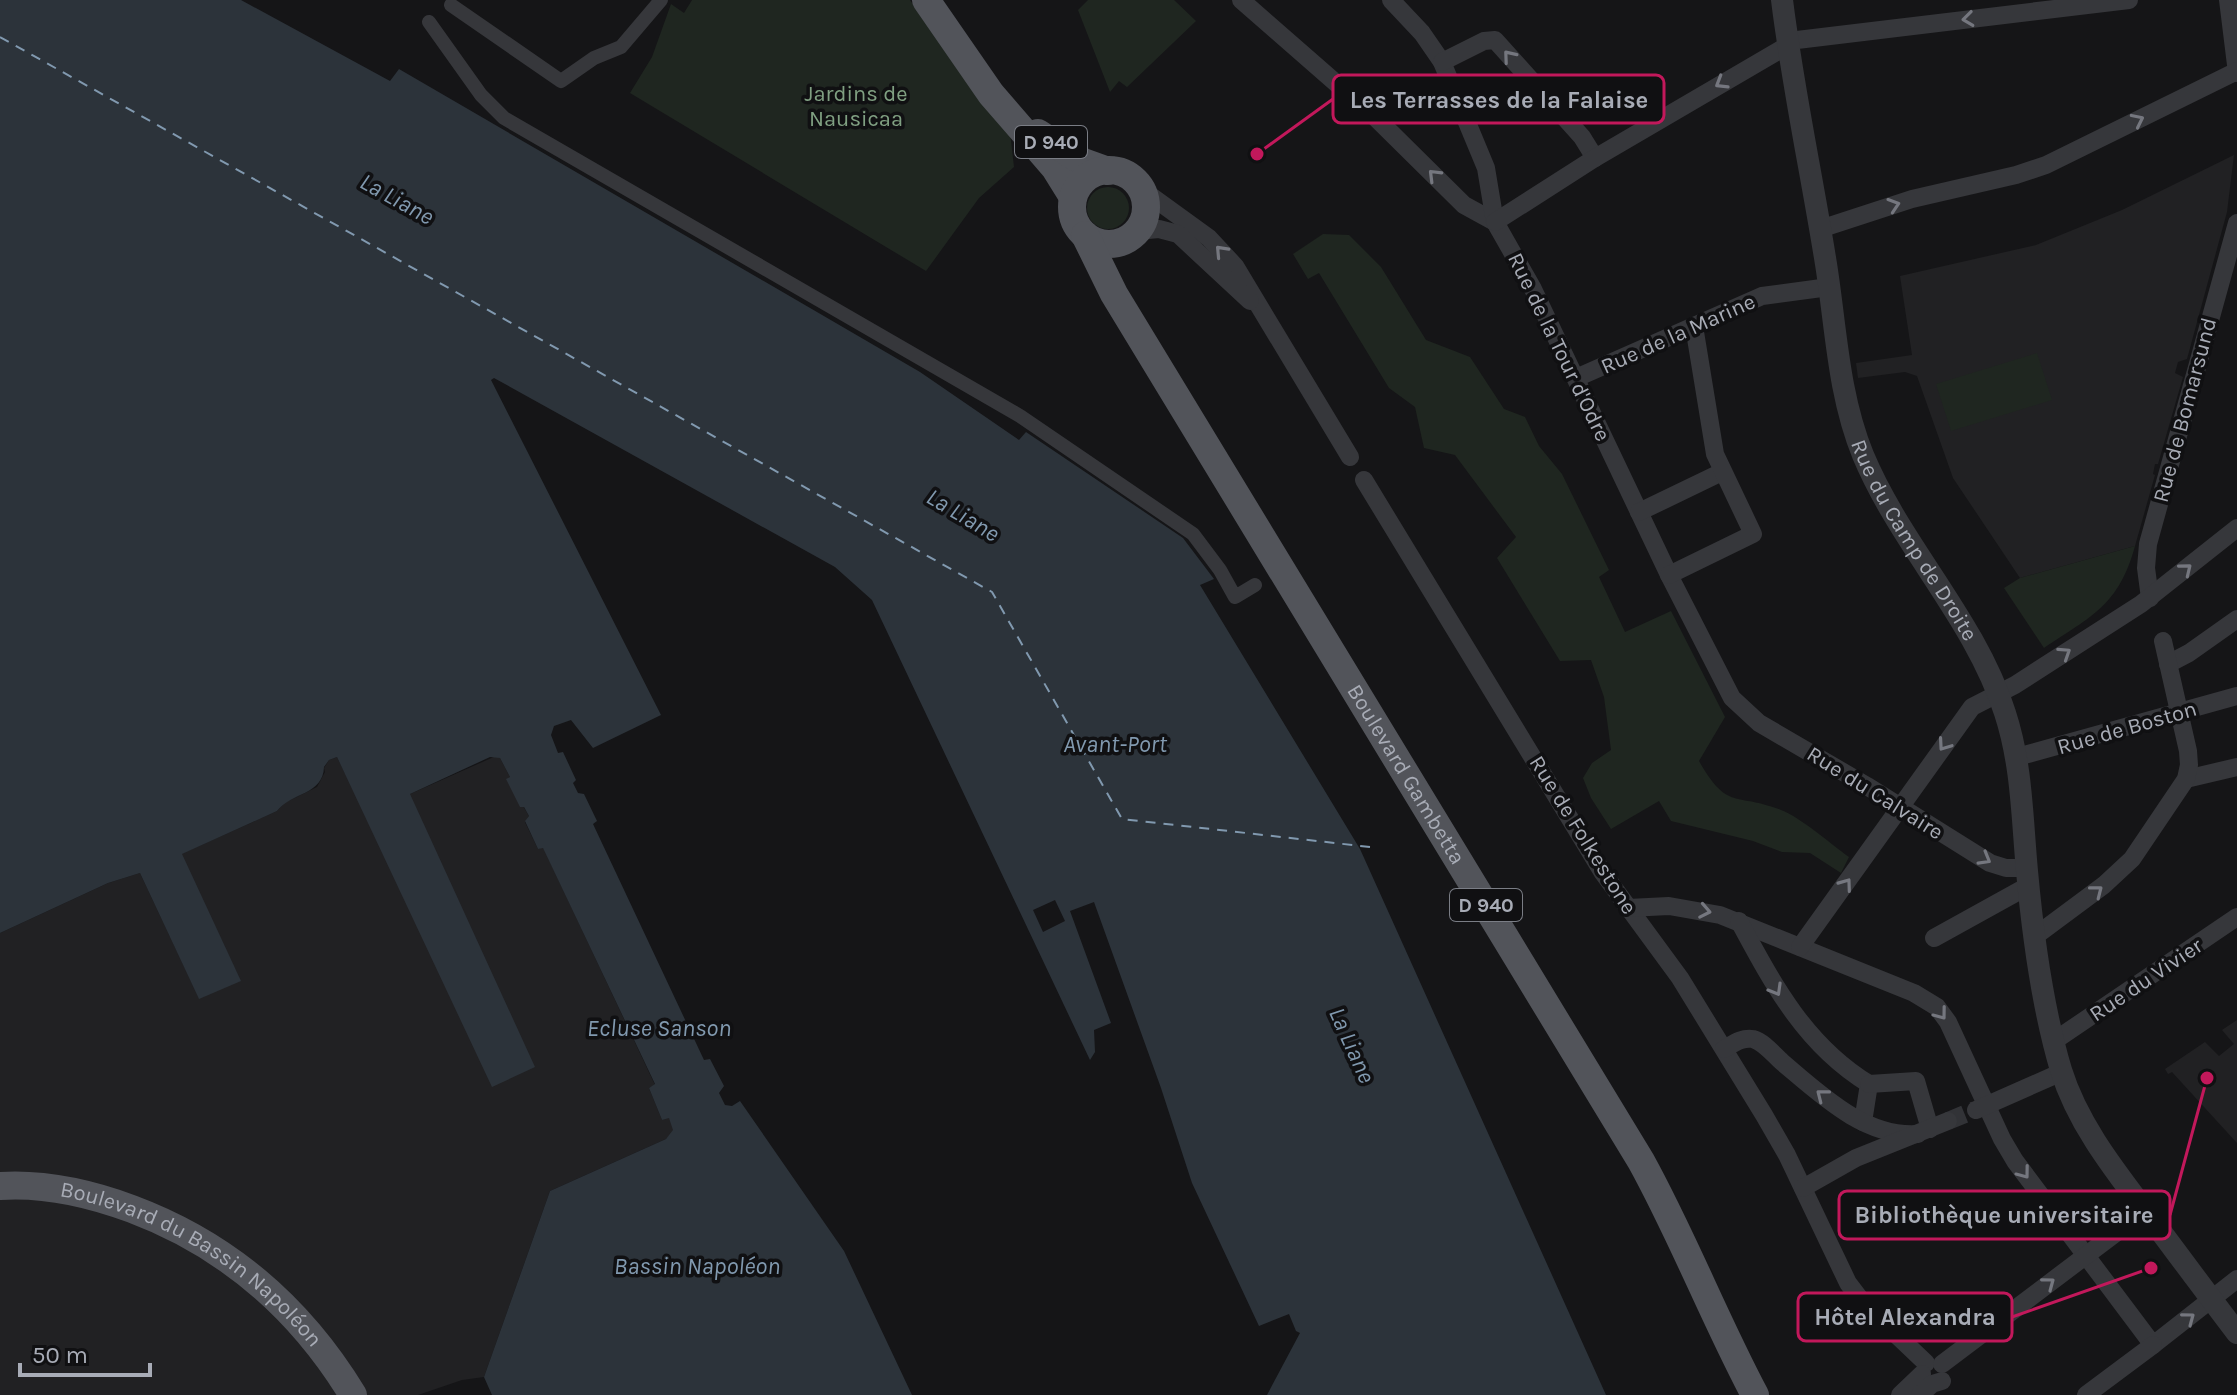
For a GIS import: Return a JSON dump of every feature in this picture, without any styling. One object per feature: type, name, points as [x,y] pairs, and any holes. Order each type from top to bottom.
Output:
[{"type":"main road","name":"D 940","points":[[926,0],[999,104],[1055,168],[1073,197]]},
{"type":"main road","name":"D 940","points":[[999,104],[1071,155],[1108,171]]},
{"type":"main road","points":[[1108,171],[1124,173],[1140,188],[1145,211],[1133,235],[1106,244],[1085,235],[1072,215],[1073,197],[1086,178],[1108,171]]},
{"type":"main road","name":"Boulevard Gambetta","points":[[1085,235],[1114,294],[1641,1161],[1687,1250],[1734,1359]]},
{"type":"main road","name":"Boulevard Gambetta","points":[[1133,235],[1120,262],[1119,278],[1133,323]]},
{"type":"main road","name":"Boulevard du Bassin Napoléon","points":[[0,1186],[44,1187],[99,1197],[156,1219],[212,1247],[248,1272],[284,1304],[318,1344],[353,1395]]},
{"type":"main road","name":"D 940","points":[[1734,1359],[1744,1395]]},
{"type":"main road","name":"D 940","points":[[1734,1359],[1755,1395]]},
{"type":"street","points":[[451,5],[561,81],[594,58],[621,47],[661,0]]},
{"type":"street","points":[[1241,0],[1376,118],[1464,205],[1495,222],[1595,158],[1788,43],[1816,37],[2129,0]]},
{"type":"street","name":"Rue de la Tour d'Odre","points":[[1391,0],[1415,24],[1442,62],[1486,168],[1495,222],[1527,277],[1669,575],[1732,698]]},
{"type":"street","name":"Rue du Camp de Droite","points":[[1782,0],[1843,384],[1861,450],[1895,518],[1976,646],[1999,694],[2017,757],[2034,937],[2062,1072],[2076,1107],[2097,1144],[2237,1333]]},
{"type":"street","points":[[1820,229],[1912,199],[2046,165],[2237,72],[2232,11]]},
{"type":"street","points":[[429,22],[481,95],[504,118],[1020,416],[1193,534],[1220,570],[1235,597],[1255,585]]},
{"type":"street","points":[[1442,62],[1484,41],[1495,40],[1582,137],[1595,158]]},
{"type":"street","points":[[1140,188],[1220,249],[1246,282],[1350,457]]},
{"type":"street","name":"Rue de Bomarsund","points":[[2150,598],[2146,568],[2148,544],[2237,223]]},
{"type":"street","points":[[1133,235],[1159,229],[1182,236],[1264,315]]},
{"type":"street","name":"Rue de la Marine","points":[[1576,378],[1762,296],[1829,287]]},
{"type":"street","points":[[1669,575],[1753,534],[1722,472],[1713,445],[1694,326]]},
{"type":"street","points":[[1639,512],[1722,472]]},
{"type":"street","name":"Rue de Folkestone","points":[[1364,480],[1603,873],[1680,978],[1724,1049],[1783,1147],[1852,1289],[1934,1380]]},
{"type":"street","points":[[1800,947],[1963,717],[1977,704],[1999,694],[2150,598],[2237,528]]},
{"type":"street","points":[[2168,664],[2237,619]]},
{"type":"street","points":[[2034,937],[2104,885],[2132,859],[2186,779],[2188,751],[2163,641]]},
{"type":"street","name":"Rue de Boston","points":[[2017,757],[2237,696]]},
{"type":"street","name":"Rue du Calvaire","points":[[1732,698],[1759,723],[1995,866],[2028,877]]},
{"type":"street","points":[[2186,779],[2237,767]]},
{"type":"street","points":[[1934,938],[2028,877]]},
{"type":"street","points":[[1628,908],[1659,906],[1690,909],[1739,921],[1931,1002],[1945,1017],[1962,1053],[1980,1108],[2015,1161],[2153,1345]]},
{"type":"street","name":"Rue du Vivier","points":[[2054,1041],[2237,917]]},
{"type":"street","points":[[1739,921],[1775,989],[1838,1062],[1869,1084],[1916,1081],[1924,1132]]},
{"type":"street","points":[[1724,1049],[1742,1040],[1759,1041],[1823,1097],[1863,1122],[1899,1134],[1924,1132]]},
{"type":"street","points":[[1980,1108],[2062,1072]]},
{"type":"street","points":[[1863,1122],[1869,1084]]},
{"type":"street","points":[[1803,1188],[1856,1158],[1948,1121]]},
{"type":"street","points":[[1900,1395],[1934,1380],[2086,1255],[2145,1211]]},
{"type":"street","points":[[2086,1395],[2237,1279]]},
{"type":"shaded area","points":[[2234,155],[2227,212],[2187,359],[2178,362],[2175,373],[2183,377],[2158,464],[2155,464],[2155,475],[2135,546],[2020,578],[1953,478],[1917,376],[1905,372],[1858,378],[1856,363],[1912,355],[1900,276],[2036,245],[2122,210]]},
{"type":"shaded area","points":[[496,756],[500,758],[510,777],[507,779],[529,816],[525,822],[538,849],[543,847],[655,1085],[649,1088],[662,1120],[669,1117],[673,1133],[666,1139],[550,1191],[484,1377],[462,1380],[418,1395],[0,1395],[0,933],[108,883],[140,873],[199,998],[240,980],[181,854],[277,811],[284,803],[317,787],[329,760],[337,757],[390,864],[410,794]]},
{"type":"shaded area","points":[[2237,1020],[2237,1143],[2172,1072],[2168,1074],[2165,1069],[2205,1042],[2219,1056],[2234,1044],[2222,1030]]},
{"type":"green space","name":"Jardins de Nausicaa","points":[[692,0],[910,0],[976,95],[1010,132],[1014,167],[979,198],[926,271],[630,93],[652,57],[671,4],[684,13]]},
{"type":"green space","points":[[1088,0],[1174,0],[1196,21],[1127,87],[1119,81],[1110,92],[1078,10]]},
{"type":"green space","points":[[1108,187],[1123,193],[1129,208],[1123,223],[1108,229],[1093,223],[1087,208],[1093,193]]},
{"type":"green space","points":[[1323,234],[1349,235],[1381,267],[1426,340],[1470,357],[1504,409],[1525,417],[1539,446],[1562,474],[1609,570],[1599,577],[1625,632],[1671,611],[1725,717],[1699,761],[1709,777],[1726,794],[1781,810],[1815,831],[1849,857],[1841,873],[1810,853],[1782,852],[1753,841],[1671,821],[1659,801],[1611,829],[1591,798],[1583,778],[1592,763],[1611,750],[1604,697],[1591,660],[1560,661],[1497,558],[1516,537],[1455,455],[1424,448],[1415,407],[1389,388],[1319,273],[1308,279],[1293,254]]},
{"type":"green space","points":[[2037,353],[2052,400],[1951,431],[1936,384]]},
{"type":"green space","points":[[2135,546],[2112,596],[2090,617],[2044,648],[2004,588],[2020,578]]},
{"type":"water","points":[[0,0],[241,0],[390,81],[399,69],[920,372],[1019,440],[1026,432],[1183,538],[1214,579],[1200,585],[1360,849],[1606,1395],[1267,1395],[1300,1333],[1296,1331],[1289,1314],[1259,1326],[1192,1183],[1094,902],[1070,911],[1111,1023],[1094,1030],[1095,1052],[1090,1060],[872,600],[835,567],[494,378],[491,380],[661,715],[593,748],[571,720],[554,726],[551,735],[558,753],[563,752],[576,780],[573,783],[578,793],[584,794],[597,821],[593,824],[704,1060],[710,1059],[724,1086],[719,1093],[725,1105],[732,1106],[740,1101],[844,1251],[912,1395],[492,1395],[484,1377],[550,1191],[666,1139],[673,1130],[669,1118],[662,1120],[649,1088],[655,1084],[543,848],[538,849],[525,821],[529,816],[524,807],[520,807],[506,779],[510,777],[500,758],[490,757],[410,794],[535,1067],[492,1087],[337,757],[329,760],[313,788],[277,811],[182,854],[241,981],[199,999],[140,873],[108,883],[0,933]]},
{"type":"pier","points":[[1055,900],[1065,921],[1043,932],[1033,910]]},
{"type":"ferry route","points":[[0,37],[992,592],[1122,819],[1370,847]]},
{"type":"tunnel","points":[[1948,1121],[1975,1110]]},
{"type":"place","name":"Les Terrasses de la Falaise","points":[[1257,154]]},
{"type":"place","name":"Bibliothèque universitaire","points":[[2207,1078]]},
{"type":"place","name":"Hôtel Alexandra","points":[[2151,1268]]},
{"type":"water label","name":"La Liane","points":[[397,199]]},
{"type":"water label","name":"La Liane","points":[[963,515]]},
{"type":"water label","name":"Avant-Port","points":[[1115,744]]},
{"type":"water label","name":"Ecluse Sanson","points":[[659,1028]]},
{"type":"water label","name":"La Liane","points":[[1352,1045]]},
{"type":"water label","name":"Bassin Napoléon","points":[[697,1266]]}]
